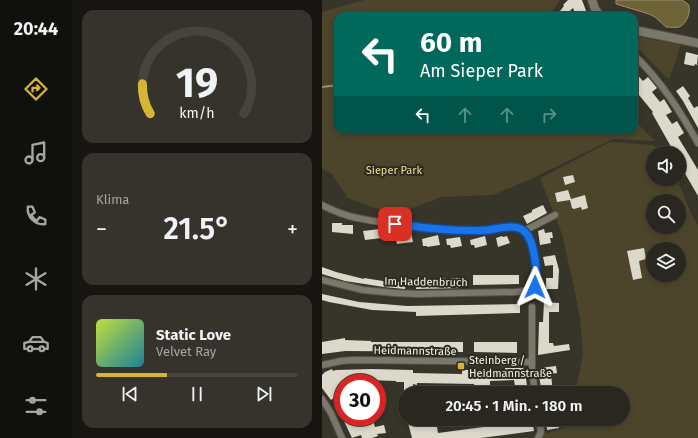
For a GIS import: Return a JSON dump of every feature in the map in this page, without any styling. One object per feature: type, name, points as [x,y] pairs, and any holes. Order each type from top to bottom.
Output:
[{"type":"main road","points":[[592,0],[597,12]]},
{"type":"main road","points":[[638,31],[698,43]]},
{"type":"street","points":[[638,59],[673,100],[698,143]]},
{"type":"street","points":[[322,205],[337,213],[360,219],[433,230],[470,231],[513,227],[524,231],[555,215]]},
{"type":"street","name":"Im Haddenbruch","points":[[322,280],[363,290],[395,293],[531,291],[536,284],[534,256],[530,240],[524,231]]},
{"type":"street","points":[[532,307],[532,371],[534,386]]},
{"type":"street","name":"Heidmannstraße","points":[[322,365],[353,360],[532,362]]},
{"type":"street","points":[[322,400],[331,413],[342,438]]},
{"type":"street","points":[[538,438],[541,432],[540,426]]},
{"type":"green space","name":"Sieper Park","points":[[364,0],[560,0],[552,12],[334,12],[334,134],[638,134],[638,124],[655,141],[613,139],[531,179],[493,195],[441,197],[405,211],[378,209],[348,198],[331,173],[322,169],[322,12]]},
{"type":"green space","points":[[638,37],[681,45],[669,80],[638,48]]},
{"type":"green space","points":[[610,142],[654,146],[646,146],[646,186],[680,186],[683,194],[646,194],[646,234],[686,234],[686,201],[698,225],[698,438],[542,438],[544,434],[567,426],[630,426],[630,386],[576,386],[583,355],[580,318],[562,234],[540,178]]},
{"type":"shaded area","points":[[616,0],[682,0],[688,4],[689,13],[684,23],[679,27],[666,27],[655,17],[616,4]]},
{"type":"building","points":[[568,0],[582,0],[586,12],[574,12],[573,8],[568,12],[559,12],[564,6],[563,5]]},
{"type":"building","points":[[686,52],[698,55],[697,65],[695,64],[694,66],[684,64]]},
{"type":"building","points":[[638,75],[643,81],[648,77],[657,88],[652,92],[660,102],[664,99],[672,112],[666,115],[672,124],[677,121],[684,133],[678,137],[683,146],[671,146],[652,113],[653,112],[638,94]]},
{"type":"building","points":[[683,86],[690,96],[688,98],[694,108],[698,106],[698,128],[676,91]]},
{"type":"building","points":[[686,150],[698,170],[698,196],[686,175]]},
{"type":"building","points":[[573,175],[575,182],[565,185],[563,177]]},
{"type":"building","points":[[568,190],[571,199],[585,195],[588,208],[582,210],[581,207],[574,209],[572,208],[570,200],[557,202],[555,193]]},
{"type":"building","points":[[543,205],[547,213],[527,224],[523,216]]},
{"type":"building","points":[[332,223],[353,225],[353,234],[332,232]]},
{"type":"building","points":[[388,228],[390,237],[365,240],[363,231]]},
{"type":"building","points":[[544,229],[545,233],[552,232],[553,238],[550,238],[551,243],[540,245],[538,231]]},
{"type":"building","points":[[411,232],[413,242],[397,244],[395,235]]},
{"type":"building","points":[[438,235],[440,245],[427,247],[423,246],[422,239]]},
{"type":"building","points":[[485,236],[487,245],[475,248],[474,245],[471,245],[470,240]]},
{"type":"building","points":[[507,236],[510,243],[498,247],[496,238]]},
{"type":"building","points":[[460,237],[462,246],[451,248],[450,245],[447,245],[446,239]]},
{"type":"building","points":[[644,248],[646,259],[639,261],[642,278],[633,280],[627,251]]},
{"type":"building","points":[[555,255],[559,270],[558,289],[546,289],[546,278],[553,278],[553,265],[545,266],[543,257]]},
{"type":"building","points":[[322,267],[364,279],[389,282],[406,282],[405,289],[345,281],[322,274]]},
{"type":"building","points":[[473,275],[519,275],[519,284],[473,285]]},
{"type":"building","points":[[462,278],[463,288],[416,289],[416,279]]},
{"type":"building","points":[[322,294],[359,302],[407,306],[520,304],[520,313],[416,316],[416,312],[372,310],[329,302],[322,300]]},
{"type":"building","points":[[544,302],[559,303],[559,312],[549,312],[549,343],[553,343],[554,346],[569,344],[570,350],[538,355],[539,322],[543,322]]},
{"type":"building","points":[[345,338],[345,340],[371,342],[463,342],[463,352],[345,351],[322,354],[322,342]]},
{"type":"building","points":[[474,342],[517,342],[517,353],[474,352]]},
{"type":"building","points":[[556,366],[557,373],[551,374],[552,386],[541,386],[538,371],[540,368]]},
{"type":"building","points":[[505,368],[523,368],[525,371],[527,386],[515,386],[514,380],[490,381],[490,386],[474,386],[474,384],[417,383],[417,385],[413,384],[413,386],[404,386],[404,382],[386,381],[386,374],[334,374],[334,398],[331,400],[322,388],[322,375],[332,369],[333,371],[371,369],[413,370],[413,373],[462,374],[462,370],[505,370]]},
{"type":"building","points":[[346,426],[384,426],[386,433],[377,434],[378,436],[372,438],[362,438],[361,435],[352,438]]},
{"type":"building","points":[[409,426],[437,427],[438,433],[491,426],[533,426],[534,431],[481,438],[412,438]]},
{"type":"building","points":[[547,426],[559,426],[559,428],[547,430]]},
{"type":"waterway","points":[[322,87],[334,86]]},
{"type":"place","name":"Steinberg / Heidmannstraße","points":[[461,366]]},
{"type":"route","points":[[395,224],[433,230],[451,231],[488,230],[513,227],[518,228],[524,231],[530,240],[536,273],[535,287]]}]
